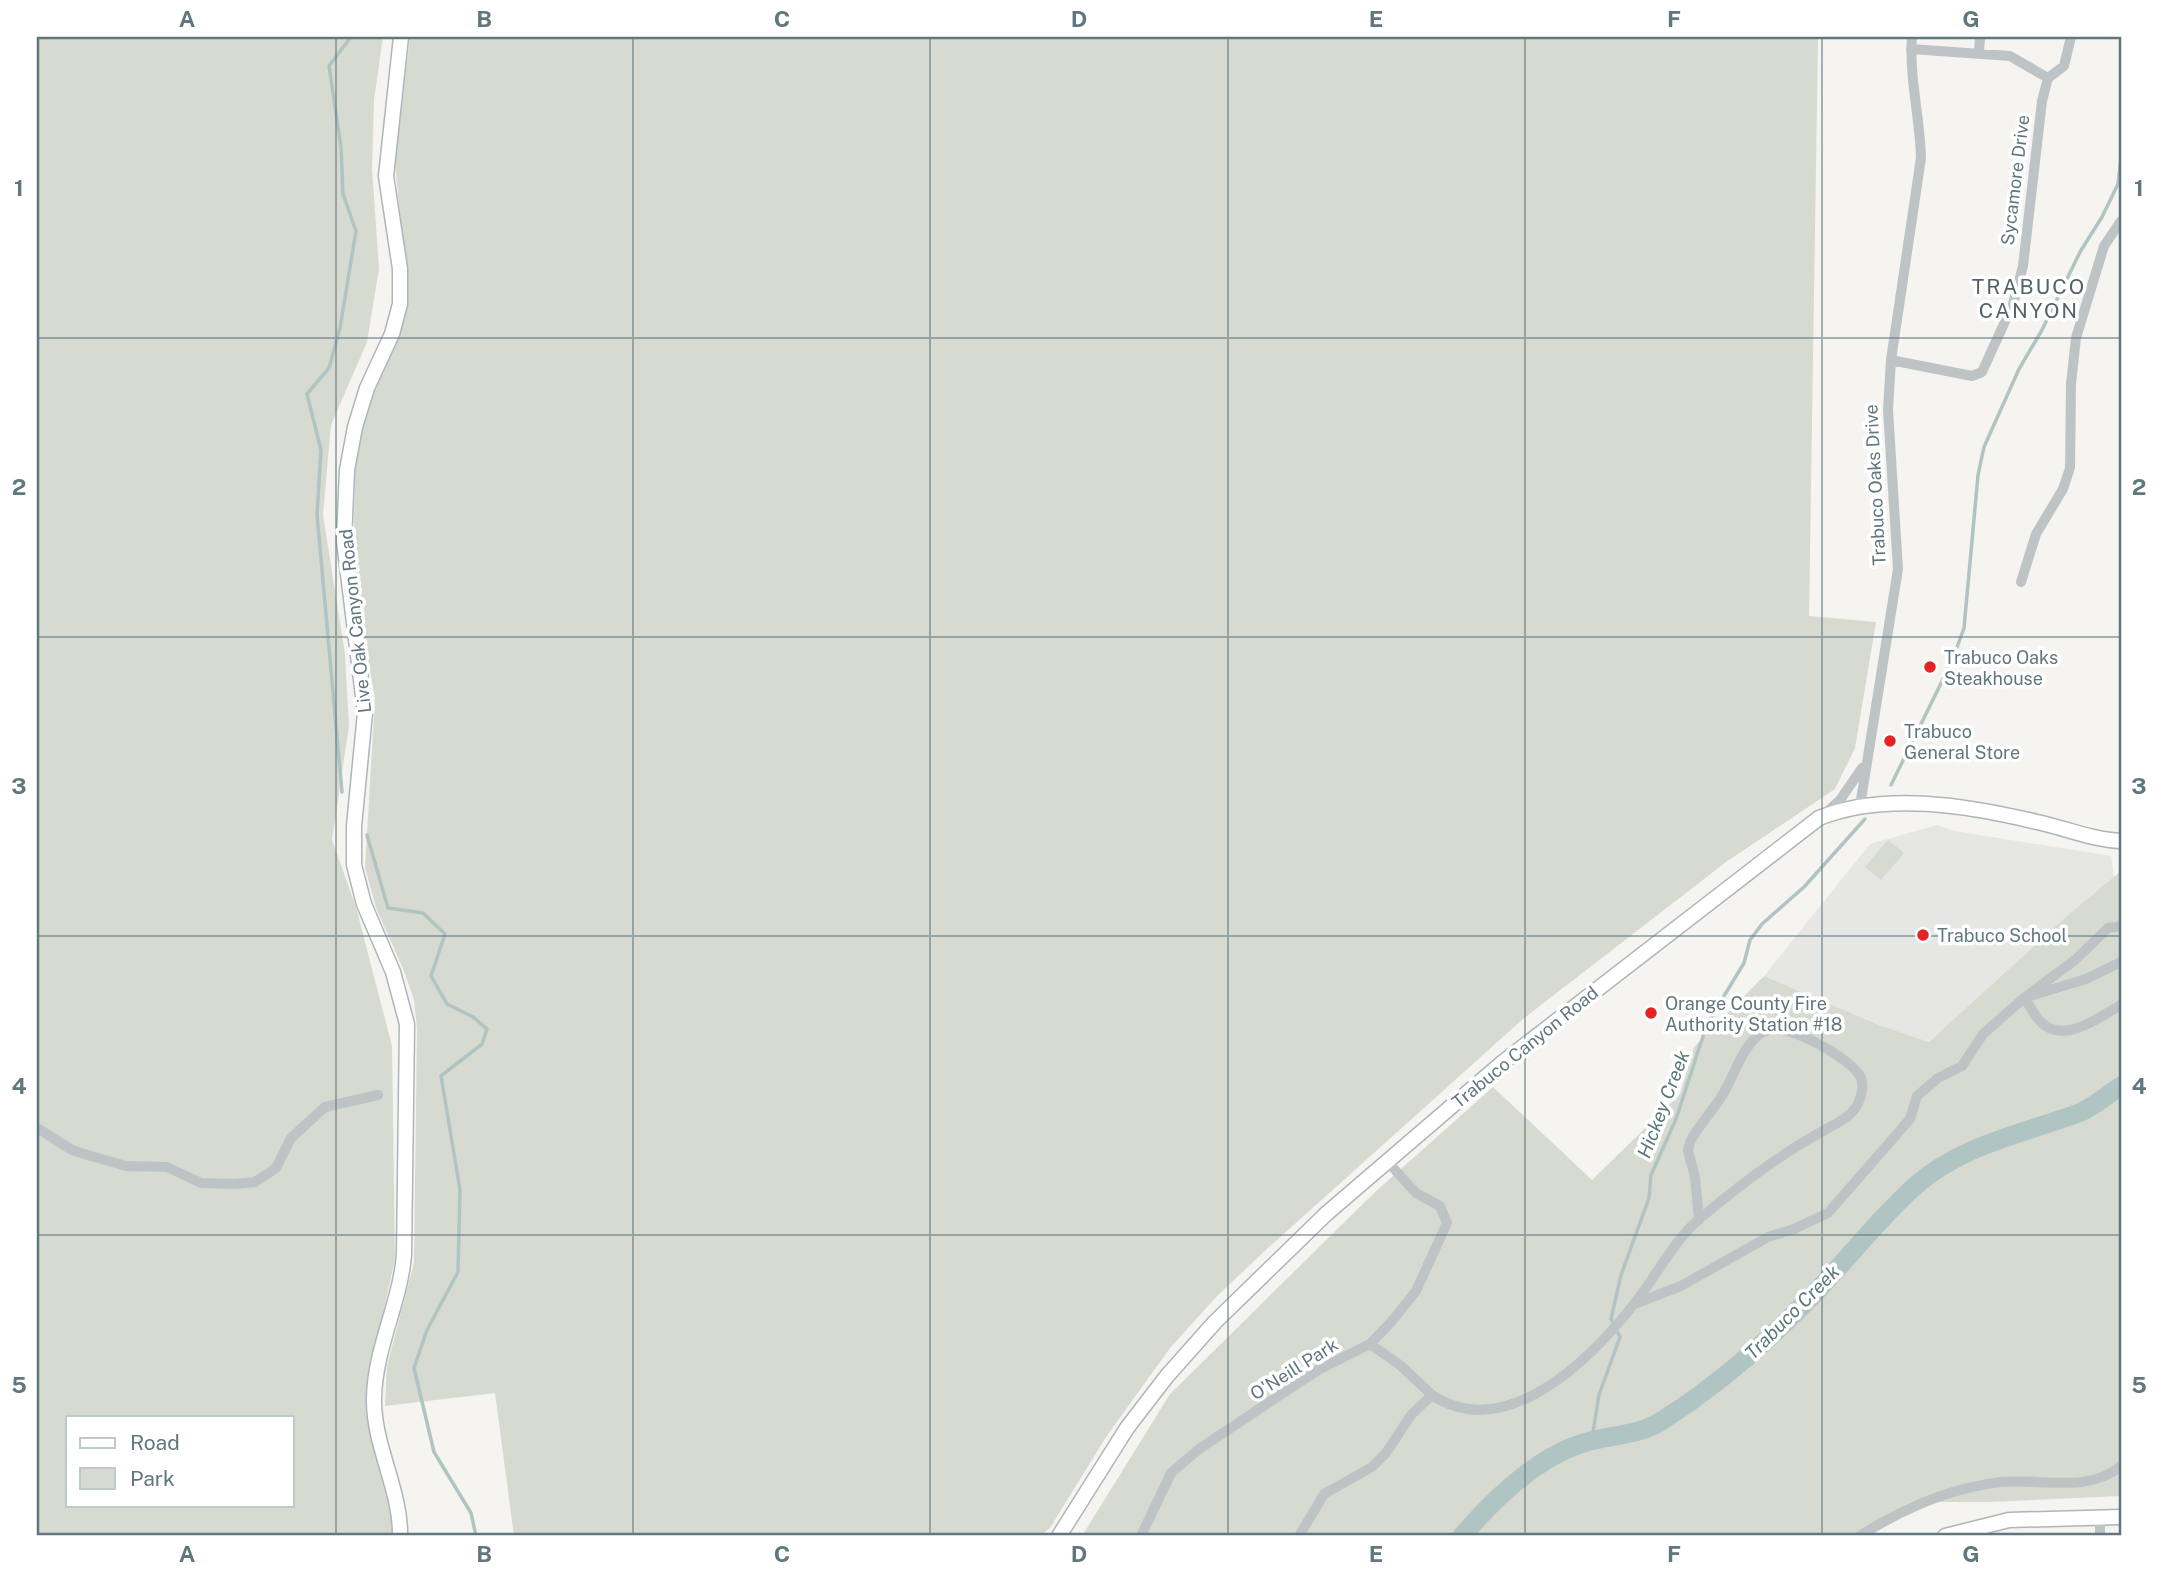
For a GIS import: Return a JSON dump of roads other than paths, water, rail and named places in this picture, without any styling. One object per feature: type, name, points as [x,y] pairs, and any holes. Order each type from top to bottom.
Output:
[{"type":"main road","name":"Live Oak Canyon Road","points":[[400,1536],[376,1423],[374,1396],[381,1352],[403,1273],[407,1024],[393,972],[364,904],[354,865],[354,836],[366,713],[347,582],[344,530],[347,470],[355,427],[367,388],[392,334],[400,304],[400,270],[386,176],[401,37]]},
{"type":"main road","name":"Trabuco Canyon Road","points":[[1059,1536],[1127,1428],[1175,1367],[1240,1297],[1386,1160],[1502,1063],[1784,842],[1821,818],[1860,806],[1917,805],[1998,813],[2121,841]]},
{"type":"main road","points":[[1945,1536],[2000,1521],[2121,1517]]},
{"type":"street","name":"Trabuco Oaks Drive","points":[[1860,806],[1898,569],[1888,410],[1891,360],[1921,158],[1912,37]]},
{"type":"street","points":[[1979,52],[1980,37]]},
{"type":"street","name":"Sycamore Drive","points":[[1891,360],[1972,376],[1982,372],[2013,304],[2023,266],[2042,101],[2048,78],[2064,66],[2071,37]]},
{"type":"street","points":[[1911,49],[2010,55],[2048,78]]},
{"type":"street","points":[[2021,582],[2036,534],[2063,489],[2070,468],[2071,384],[2076,338],[2104,246],[2121,221]]},
{"type":"street","points":[[1821,818],[1840,800],[1865,762]]},
{"type":"street","points":[[1635,1304],[1681,1286],[1768,1237],[1794,1229],[1828,1213],[1910,1119],[1917,1096],[1938,1078],[1962,1066],[1983,1034],[2024,998],[2075,960],[2108,928],[2121,926]]},
{"type":"street","points":[[2024,998],[2086,979],[2121,962]]},
{"type":"street","points":[[2024,998],[2040,1021],[2053,1028],[2073,1031],[2121,1005]]},
{"type":"street","points":[[1370,1344],[1401,1365],[1446,1405],[1467,1410],[1489,1409],[1527,1399],[1556,1381],[1620,1322],[1699,1220],[1766,1164],[1846,1118],[1860,1100],[1862,1081],[1859,1073],[1835,1055],[1791,1031],[1769,1030],[1758,1036],[1743,1056],[1723,1095],[1690,1142],[1688,1151],[1695,1177],[1699,1220]]},
{"type":"street","points":[[37,1128],[72,1150],[126,1166],[167,1167],[201,1183],[235,1184],[255,1182],[276,1168],[291,1138],[325,1107],[378,1095]]},
{"type":"street","name":"O'Neill Park","points":[[1141,1536],[1171,1473],[1199,1449],[1318,1370],[1370,1344],[1416,1291],[1447,1223],[1440,1206],[1416,1193],[1386,1160]]},
{"type":"street","points":[[1299,1536],[1324,1494],[1372,1467],[1386,1453],[1411,1415],[1432,1395]]},
{"type":"street","points":[[1860,1536],[1907,1510],[1975,1487],[2002,1482],[2098,1480],[2121,1466]]},
{"type":"street","points":[[2100,1517],[2100,1536]]},
{"type":"waterway","points":[[342,792],[317,515],[321,450],[307,394],[329,368],[340,328],[356,231],[343,194],[341,147],[329,66],[351,37]]},
{"type":"waterway","points":[[1891,785],[1952,661],[1964,628],[1978,475],[1984,447],[2019,369],[2118,184],[2121,158]]},
{"type":"waterway","name":"Hickey Creek","points":[[1586,1442],[1593,1432],[1599,1395],[1620,1337],[1611,1319],[1621,1275],[1649,1198],[1651,1175],[1676,1119],[1707,1024],[1744,963],[1750,940],[1762,924],[1804,887],[1865,819]]},
{"type":"waterway","points":[[367,835],[388,908],[423,913],[445,934],[431,976],[447,1004],[473,1017],[487,1029],[482,1044],[441,1076],[460,1190],[458,1272],[427,1330],[414,1368],[434,1452],[471,1513],[476,1536]]},
{"type":"waterway","name":"Trabuco Creek","points":[[1462,1536],[1518,1480],[1552,1457],[1587,1442],[1635,1432],[1654,1425],[1721,1379],[1792,1316],[1887,1214],[1932,1172],[1972,1150],[2081,1112],[2121,1086]]},
{"type":"place","name":"Trabuco Oaks Steakhouse","points":[[1930,667]]},
{"type":"place","name":"Trabuco General Store","points":[[1890,741]]},
{"type":"place","name":"Trabuco School","points":[[1923,935]]},
{"type":"place","name":"Orange County Fire Authority Station #18","points":[[1651,1013]]},
{"type":"district","name":"TRABUCO CANYON","points":[[2029,298]]}]
